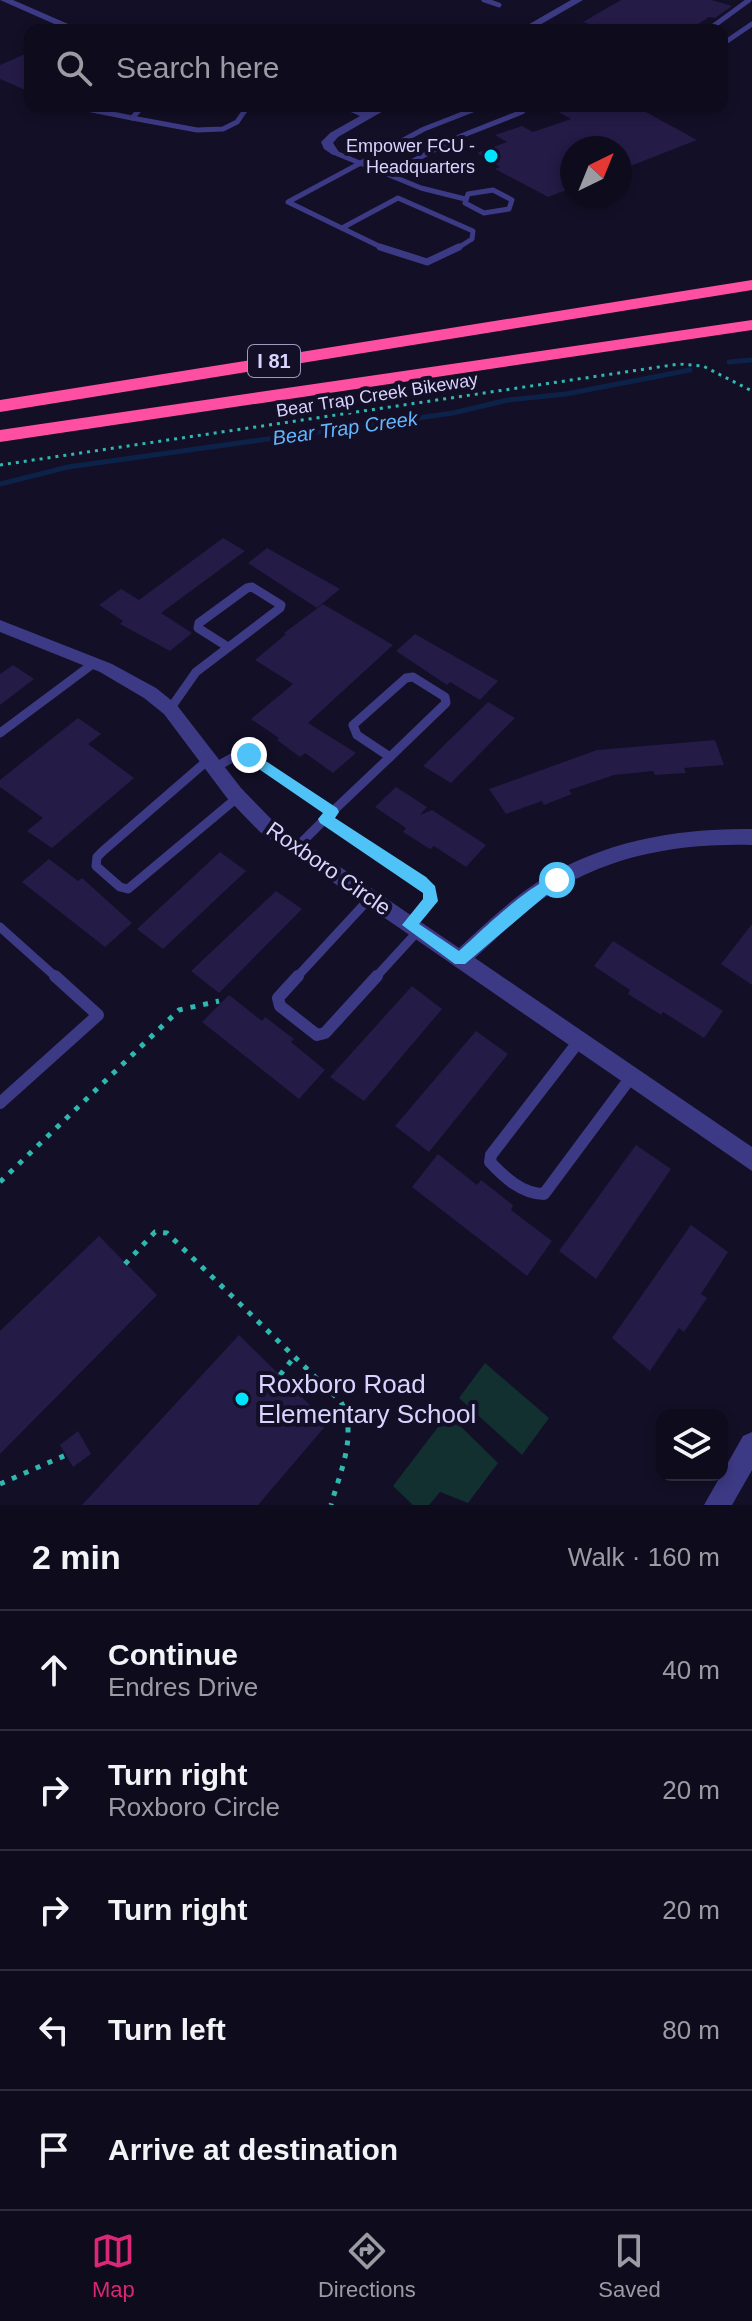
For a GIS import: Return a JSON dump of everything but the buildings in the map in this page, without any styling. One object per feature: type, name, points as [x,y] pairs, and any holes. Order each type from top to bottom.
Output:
[{"type":"highway","points":[[548,316],[752,285]]},
{"type":"highway","name":"I 81","points":[[0,406],[548,316],[752,297]]},
{"type":"highway","name":"I 81","points":[[0,436],[665,337],[752,327]]},
{"type":"street","points":[[5,0],[63,24]]},
{"type":"street","points":[[535,24],[578,0]]},
{"type":"street","points":[[358,112],[369,116]]},
{"type":"street","points":[[333,152],[327,142],[376,112]]},
{"type":"street","name":"Roxboro Circle","points":[[0,626],[94,663],[150,693],[170,709],[238,797],[267,827],[752,1160]]},
{"type":"street","points":[[460,959],[514,911],[559,879],[601,859],[663,841],[752,837]]},
{"type":"street","points":[[717,1505],[752,1445]]},
{"type":"lane","points":[[484,0],[499,5]]},
{"type":"lane","points":[[716,24],[749,0]]},
{"type":"lane","points":[[728,38],[752,24]]},
{"type":"lane","points":[[104,112],[222,130],[240,120],[245,112]]},
{"type":"lane","points":[[132,118],[138,112]]},
{"type":"lane","points":[[398,198],[473,231],[474,236],[425,262],[288,202],[424,129],[468,112]]},
{"type":"lane","points":[[388,174],[461,136],[522,112]]},
{"type":"lane","points":[[333,152],[419,187],[465,199]]},
{"type":"lane","points":[[342,228],[419,187]]},
{"type":"lane","points":[[493,190],[508,195],[512,204],[502,212],[484,213],[469,208],[465,199],[475,191],[493,190]]},
{"type":"lane","points":[[170,709],[196,672],[280,608],[281,605],[252,587],[247,588],[197,626],[228,647]]},
{"type":"lane","points":[[0,733],[94,663]]},
{"type":"lane","points":[[297,847],[446,703],[445,697],[413,677],[406,678],[353,725],[357,735],[390,757]]},
{"type":"lane","points":[[238,797],[128,889],[120,887],[96,866],[97,857],[103,851],[212,764],[239,754],[249,755],[430,890],[431,901],[414,928],[325,1033],[317,1035],[280,1006],[278,998],[370,898]]},
{"type":"lane","points":[[0,927],[98,1015],[0,1103]]},
{"type":"lane","points":[[579,1041],[491,1155],[490,1162],[495,1168],[529,1193],[544,1194],[631,1077]]},
{"type":"path","name":"Bear Trap Creek Bikeway","points":[[0,465],[679,364],[703,366],[752,391]]},
{"type":"path","points":[[0,1182],[179,1010],[219,1001]]},
{"type":"path","points":[[125,1264],[155,1232],[167,1233],[348,1411],[349,1430],[331,1505]]},
{"type":"path","points":[[280,1375],[295,1356]]},
{"type":"path","points":[[0,1484],[66,1455]]},
{"type":"green space","points":[[485,1363],[549,1418],[522,1455],[459,1398]]},
{"type":"green space","points":[[448,1414],[498,1463],[468,1503],[440,1492],[429,1505],[413,1505],[393,1486]]},
{"type":"waterway","name":"Bear Trap Creek","points":[[729,362],[752,360]]},
{"type":"waterway","name":"Bear Trap Creek","points":[[0,484],[68,467],[453,413],[508,400],[566,394],[690,370]]},
{"type":"place","name":"Empower FCU - Headquarters","points":[[491,156]]},
{"type":"place","name":"Roxboro Road Elementary School","points":[[242,1399]]},
{"type":"route","points":[[249,755],[332,812],[325,819],[430,890],[431,901],[409,925],[460,959],[514,911],[557,880]]}]
